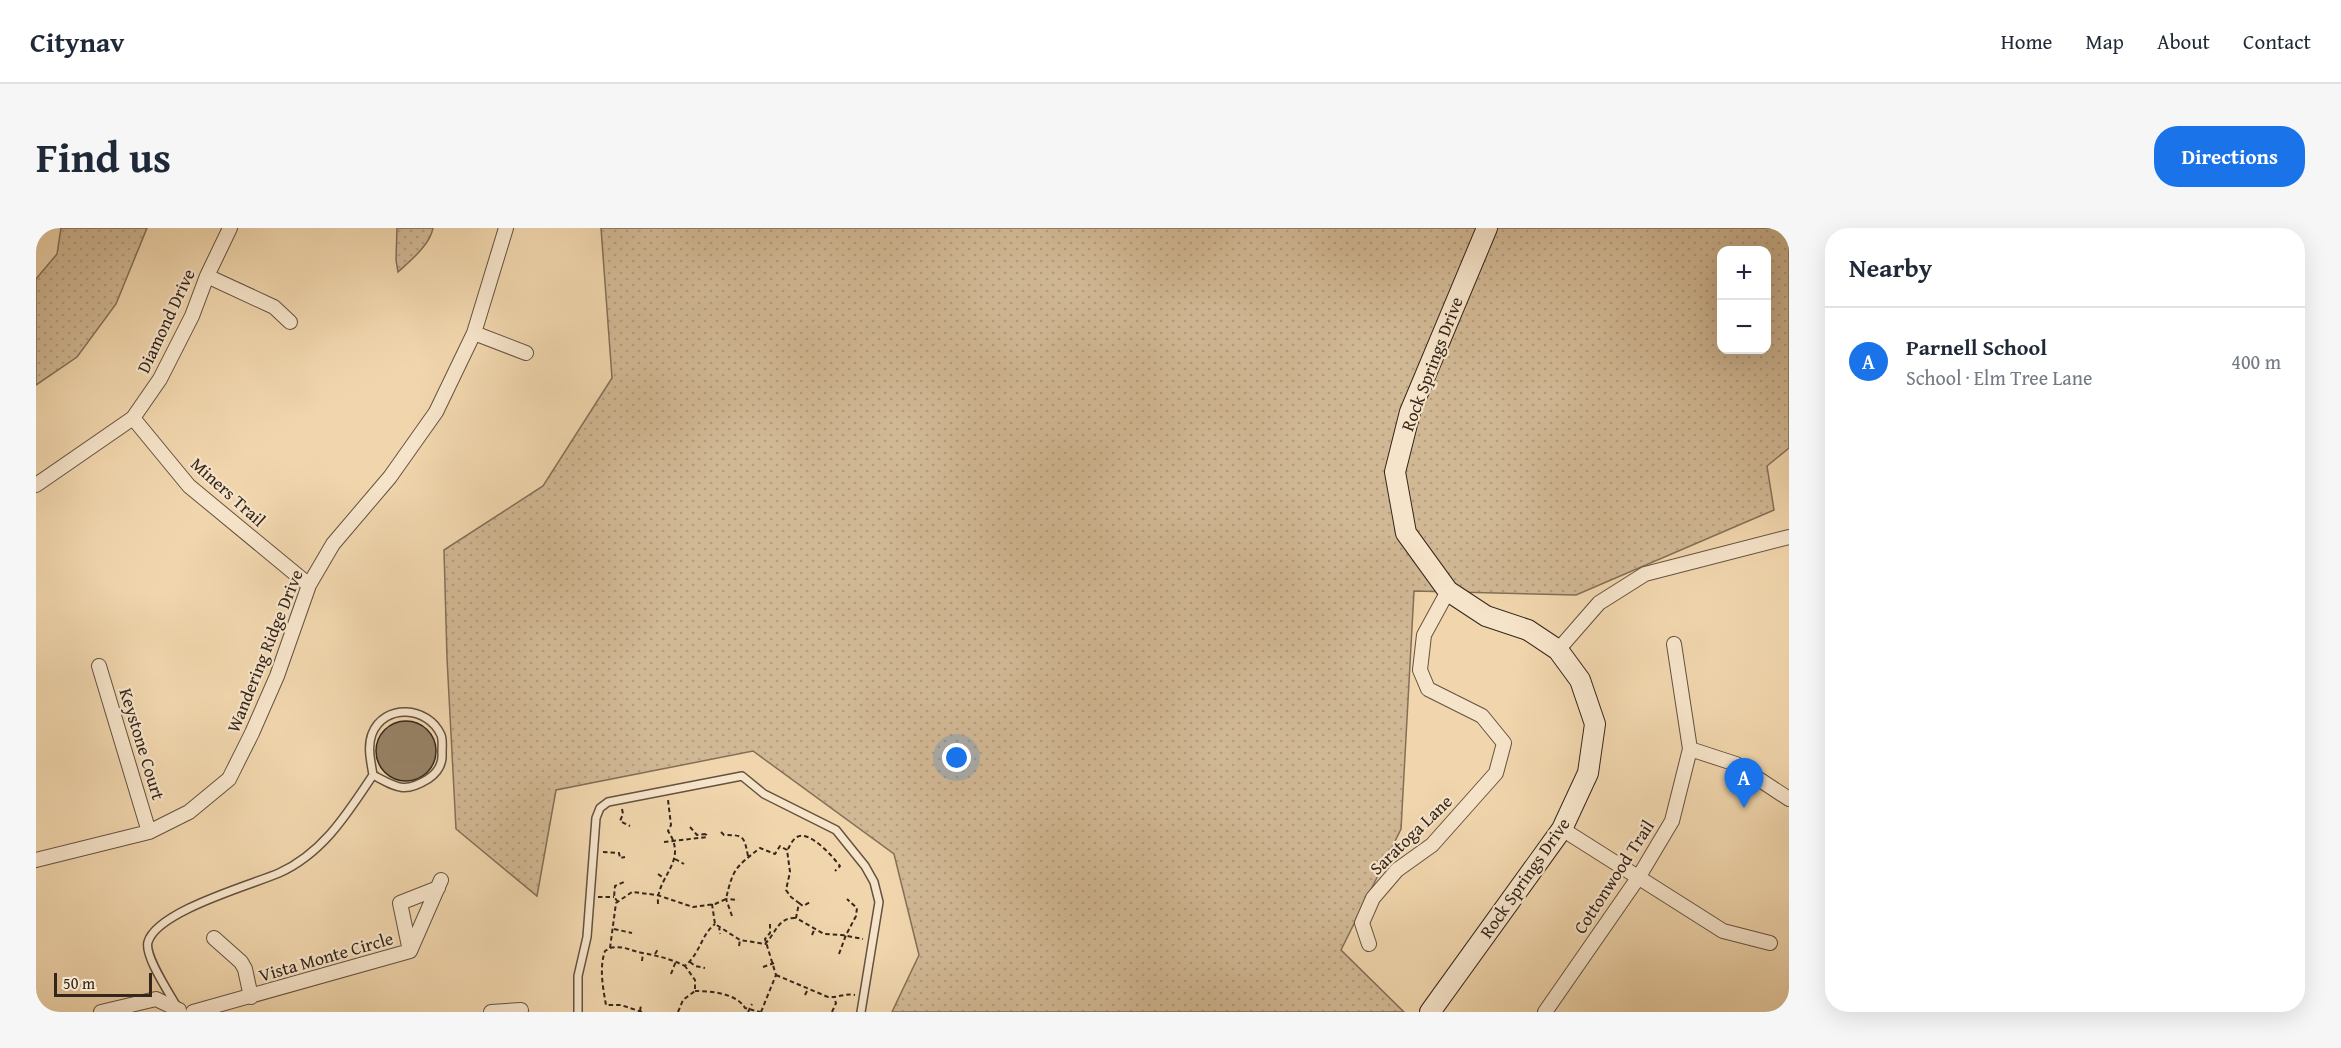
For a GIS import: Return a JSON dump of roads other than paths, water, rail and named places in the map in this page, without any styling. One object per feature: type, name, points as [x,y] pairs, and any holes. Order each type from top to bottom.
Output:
[{"type":"street","name":"Diamond Drive","points":[[36,484],[133,418],[160,379],[192,316],[207,276],[230,228]]},
{"type":"street","name":"Wandering Ridge Drive","points":[[36,860],[149,832],[189,812],[229,779],[277,676],[309,585],[333,544],[390,477],[436,412],[474,333],[506,228]]},
{"type":"street","name":"Rock Springs Drive","points":[[1430,1012],[1562,829],[1588,774],[1595,724],[1580,680],[1558,650],[1528,630],[1486,616],[1448,591],[1406,533],[1395,472],[1410,412],[1487,228]]},
{"type":"street","points":[[207,276],[274,307],[290,322]]},
{"type":"street","points":[[474,333],[526,353]]},
{"type":"street","name":"Miners Trail","points":[[133,418],[189,486],[309,585]]},
{"type":"street","points":[[1558,650],[1599,603],[1645,574],[1789,537]]},
{"type":"street","name":"Saratoga Lane","points":[[1369,944],[1362,923],[1373,898],[1397,870],[1432,845],[1496,773],[1504,743],[1482,716],[1428,689],[1420,670],[1424,635],[1448,591]]},
{"type":"street","name":"Cottonwood Trail","points":[[1545,1012],[1638,878],[1672,821],[1690,749],[1674,644]]},
{"type":"street","name":"Keystone Court","points":[[99,666],[149,832]]},
{"type":"street","points":[[1690,749],[1736,764],[1789,799]]},
{"type":"street","points":[[1562,829],[1723,931],[1770,943]]},
{"type":"street","name":"Vista Monte Circle","points":[[440,884],[410,951],[400,903],[440,884]]},
{"type":"street","name":"Vista Monte Circle","points":[[214,938],[241,962],[245,969],[251,997]]},
{"type":"street","name":"Vista Monte Circle","points":[[193,1012],[410,951]]},
{"type":"street","points":[[101,1012],[156,999],[179,1011]]},
{"type":"street","points":[[491,1012],[521,1010]]},
{"type":"lane","points":[[179,1011],[148,954],[148,942],[155,929],[166,921],[219,895],[280,872],[302,859],[324,841],[345,817],[373,775],[369,749],[372,734],[381,721],[395,712],[410,711],[432,720],[442,736],[443,760],[435,775],[416,786],[399,789],[373,775]]},
{"type":"lane","points":[[578,1012],[578,976],[587,937],[596,818],[600,808],[608,802],[742,776],[764,794],[837,830],[865,866],[874,882],[879,902],[861,1012]]},
{"type":"place","name":"Parnell School","points":[[1744,808]]}]
